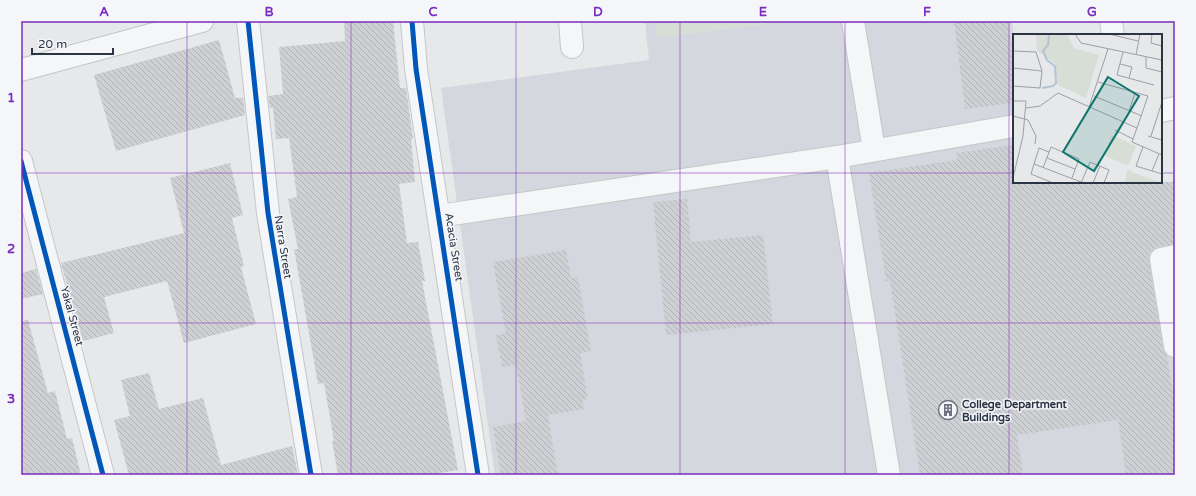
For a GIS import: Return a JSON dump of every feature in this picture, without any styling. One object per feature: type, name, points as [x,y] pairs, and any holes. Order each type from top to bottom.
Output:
[{"type":"street","points":[[21,70],[202,21]]},
{"type":"street","name":"Narra Street","points":[[248,21],[268,213],[311,475]]},
{"type":"street","name":"Acacia Street","points":[[412,21],[416,69],[478,475]]},
{"type":"street","points":[[570,21],[572,47]]},
{"type":"street","points":[[853,21],[874,150]]},
{"type":"street","points":[[1110,21],[1113,34]]},
{"type":"street","points":[[1162,111],[1175,108]]},
{"type":"street","points":[[439,216],[836,157],[1013,126]]},
{"type":"street","points":[[836,157],[889,475]]},
{"type":"street","name":"Yakal Street","points":[[21,161],[103,475]]},
{"type":"street","points":[[1175,256],[1160,259],[1175,346]]},
{"type":"shaded area","points":[[645,21],[1012,21],[1014,34],[1013,183],[1145,183],[1175,360],[1175,475],[495,475],[441,88],[649,60]]},
{"type":"shaded area","points":[[655,21],[791,21],[657,38]]},
{"type":"building","points":[[344,21],[393,21],[400,88],[406,88],[413,139],[411,139],[415,182],[399,184],[407,243],[418,242],[425,281],[422,281],[458,470],[429,475],[338,475],[324,383],[318,384],[294,249],[298,249],[288,199],[297,197],[289,138],[276,139],[273,108],[270,108],[268,96],[283,94],[279,47],[345,41]]},
{"type":"building","points":[[954,21],[1008,21],[1013,59],[1013,103],[965,109]]},
{"type":"building","points":[[219,40],[235,98],[243,98],[245,115],[116,151],[94,75]]},
{"type":"building","points":[[1013,145],[1013,183],[1175,182],[1175,244],[1153,249],[1149,254],[1149,261],[1163,348],[1167,356],[1175,405],[1175,475],[1126,475],[1118,420],[1017,435],[1023,475],[920,475],[890,281],[886,281],[869,173],[957,160],[956,153]]},
{"type":"building","points":[[230,163],[243,215],[232,218],[244,266],[241,267],[256,324],[184,343],[167,281],[104,297],[114,333],[83,341],[61,263],[184,233],[170,178]]},
{"type":"building","points":[[687,199],[691,242],[763,235],[773,324],[666,335],[653,202]]},
{"type":"building","points":[[566,250],[571,278],[578,277],[591,351],[580,353],[588,399],[582,400],[584,409],[548,415],[558,475],[501,475],[493,427],[526,421],[516,365],[502,367],[496,335],[506,334],[493,262]]},
{"type":"building","points":[[36,269],[43,294],[21,299],[21,273]]},
{"type":"building","points":[[28,320],[48,393],[55,391],[67,439],[72,438],[81,475],[21,475],[21,321]]},
{"type":"building","points":[[149,373],[159,409],[203,398],[221,465],[292,446],[298,475],[129,475],[114,420],[130,416],[121,380]]},
{"type":"cycle path","points":[[248,21],[268,213],[311,475]]},
{"type":"cycle path","points":[[412,21],[416,69],[478,475]]},
{"type":"cycle path","points":[[21,161],[103,475]]},
{"type":"place","name":"College Department Buildings","points":[[948,410]]}]
